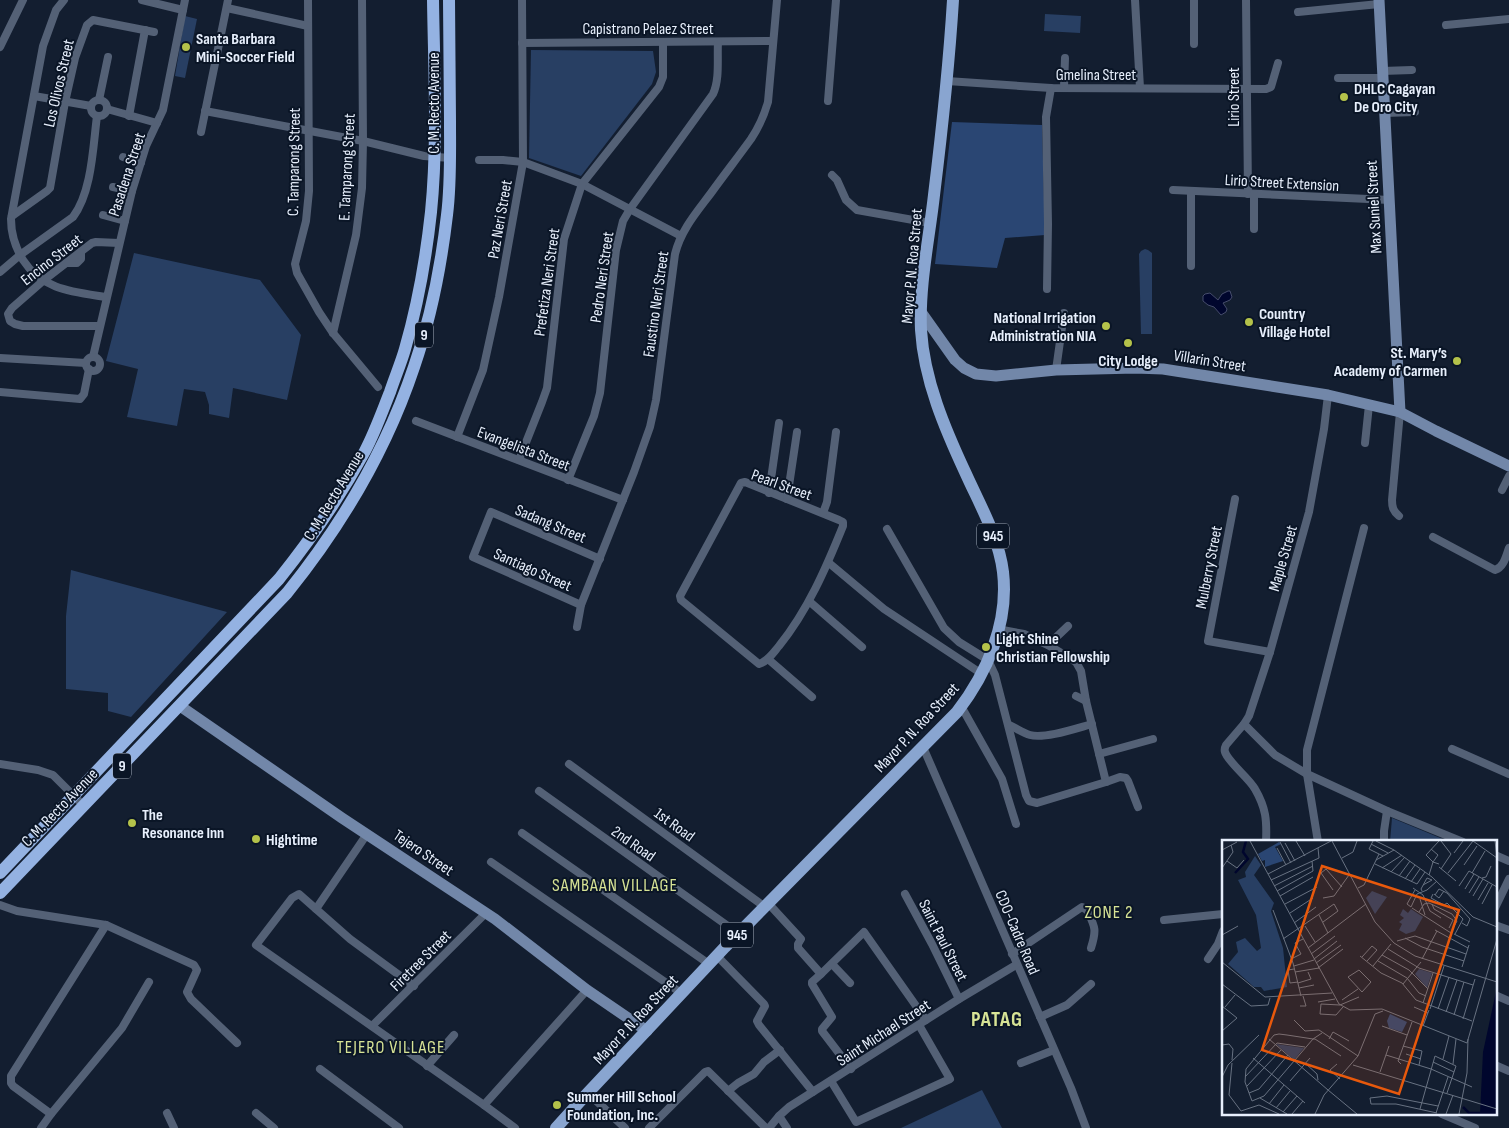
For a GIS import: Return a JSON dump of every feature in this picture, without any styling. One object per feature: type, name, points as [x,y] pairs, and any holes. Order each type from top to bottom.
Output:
[{"type":"highway","name":"C. M. Recto Avenue","points":[[0,873],[279,579],[329,512],[380,419],[405,350],[426,250],[431,210],[434,157],[433,0]]},
{"type":"highway","name":"C. M. Recto Avenue","points":[[0,893],[288,593],[330,535],[351,502],[378,452],[414,367],[428,320],[442,255],[447,213],[450,158],[449,0]]},
{"type":"highway","points":[[386,400],[399,404]]},
{"type":"highway","points":[[246,615],[257,626]]},
{"type":"highway","points":[[233,628],[244,639]]},
{"type":"main road","name":"Mayor P. N. Roa Street","points":[[556,1128],[713,960],[961,706],[973,690],[988,660],[1002,613],[1004,594],[1000,556],[986,518],[952,442],[932,388],[923,350],[921,312],[947,81],[953,0]]},
{"type":"main road","name":"Max Suniel Street","points":[[1379,2],[1400,412]]},
{"type":"main road","name":"Villarin Street","points":[[921,312],[954,360],[976,374],[996,376],[1056,370],[1163,369],[1328,395],[1400,412],[1509,466]]},
{"type":"main road","name":"Tejero Street","points":[[180,706],[342,818],[486,913],[587,990],[647,1031]]},
{"type":"street","points":[[0,47],[23,0]]},
{"type":"street","points":[[64,0],[56,10],[44,44],[11,222],[13,239],[29,270],[37,277],[67,291],[106,297]]},
{"type":"street","points":[[142,0],[183,10]]},
{"type":"street","name":"Pasadena Street","points":[[0,392],[80,399],[84,394],[89,363],[132,191],[146,146],[163,110],[185,0]]},
{"type":"street","name":"C. Tamparong Street","points":[[308,0],[308,132],[310,167],[308,212],[295,264],[298,277],[333,333],[378,387]]},
{"type":"street","name":"E. Tamparong Street","points":[[333,333],[356,235],[362,188],[364,142],[362,0]]},
{"type":"street","name":"Paz Neri Street","points":[[457,436],[483,370],[523,162],[522,0]]},
{"type":"street","name":"Faustino Neri Street","points":[[577,627],[581,605],[623,500],[647,434],[656,400],[675,254],[680,236],[759,127],[764,116],[768,102],[777,0]]},
{"type":"street","points":[[828,101],[836,0]]},
{"type":"street","points":[[1135,0],[1140,88]]},
{"type":"street","points":[[1194,0],[1194,44]]},
{"type":"street","name":"Lirio Street","points":[[1246,0],[1246,88],[1254,229]]},
{"type":"street","points":[[1298,12],[1379,2]]},
{"type":"street","points":[[201,132],[228,4],[308,26]]},
{"type":"street","points":[[1446,25],[1509,19]]},
{"type":"street","name":"Los Olivos Street","points":[[12,216],[49,189],[75,58],[89,22],[93,20],[144,30]]},
{"type":"street","points":[[129,116],[144,30],[154,32]]},
{"type":"street","name":"Capistrano Pelaez Street","points":[[522,43],[773,41]]},
{"type":"street","name":"Prefetiza Neri Street","points":[[518,460],[547,388],[564,238],[582,184],[659,87],[662,77],[663,42]]},
{"type":"street","name":"Pedro Neri Street","points":[[568,480],[594,416],[600,393],[616,250],[623,221],[713,94],[717,81],[718,42]]},
{"type":"street","points":[[99,100],[108,57]]},
{"type":"street","points":[[1064,87],[1065,58]]},
{"type":"street","name":"Gmelina Street","points":[[947,81],[1051,88],[1269,88],[1278,64]]},
{"type":"street","points":[[1338,78],[1382,75],[1412,70]]},
{"type":"street","points":[[1047,289],[1046,117],[1051,88]]},
{"type":"street","points":[[34,96],[91,106]]},
{"type":"street","points":[[99,100],[104,102],[107,109],[157,123]]},
{"type":"street","points":[[91,106],[99,100]]},
{"type":"street","points":[[91,106],[92,111],[97,116]]},
{"type":"street","points":[[97,116],[104,114],[107,109]]},
{"type":"street","points":[[205,111],[434,157],[450,158]]},
{"type":"street","points":[[1384,113],[1415,112]]},
{"type":"street","points":[[0,272],[20,255],[73,217],[78,211],[83,200],[89,173],[97,116]]},
{"type":"street","points":[[123,157],[141,163]]},
{"type":"street","points":[[479,160],[523,162],[582,184],[680,236]]},
{"type":"street","points":[[832,174],[837,180],[846,200],[857,210],[930,223]]},
{"type":"street","points":[[114,186],[132,191]]},
{"type":"street","name":"Lirio Street Extension","points":[[1173,190],[1390,200]]},
{"type":"street","points":[[1191,191],[1191,266]]},
{"type":"street","points":[[103,215],[125,221]]},
{"type":"street","name":"Encino Street","points":[[99,326],[23,326],[10,321],[8,314],[12,308],[44,280],[94,242],[119,244]]},
{"type":"street","points":[[1056,370],[1064,314]]},
{"type":"street","points":[[0,358],[89,363]]},
{"type":"street","name":"Maple Street","points":[[1266,840],[1266,819],[1256,791],[1252,783],[1225,752],[1226,744],[1244,724],[1270,652],[1309,512],[1324,429],[1328,395]]},
{"type":"street","points":[[1365,444],[1368,405]]},
{"type":"street","points":[[1399,516],[1394,512],[1392,500],[1400,412]]},
{"type":"street","name":"Evangelista Street","points":[[416,421],[623,500]]},
{"type":"street","points":[[769,493],[778,423]]},
{"type":"street","points":[[786,499],[797,432]]},
{"type":"street","points":[[823,513],[827,502],[836,432]]},
{"type":"street","points":[[1502,490],[1509,476]]},
{"type":"street","name":"Pearl Street","points":[[745,482],[786,499],[843,522],[844,526],[810,602],[792,630],[768,659],[761,664],[757,664],[681,600],[680,596],[741,483],[745,482]]},
{"type":"street","name":"Mulberry Street","points":[[1235,499],[1208,641],[1270,652]]},
{"type":"street","name":"Sadang Street","points":[[491,512],[600,559]]},
{"type":"street","name":"Santiago Street","points":[[491,512],[473,557],[581,605]]},
{"type":"street","points":[[1318,840],[1307,774],[1306,761],[1309,739],[1364,528]]},
{"type":"street","points":[[886,529],[944,628],[959,642],[988,660],[995,675],[1026,795],[1032,802],[1120,777],[1126,778],[1128,781],[1138,808]]},
{"type":"street","points":[[1433,536],[1495,570],[1502,565],[1509,548]]},
{"type":"street","points":[[828,563],[884,609],[982,674]]},
{"type":"street","points":[[810,602],[862,647]]},
{"type":"street","points":[[1048,645],[1068,626]]},
{"type":"street","points":[[997,629],[1024,634],[1048,645],[1076,662],[1081,670],[1086,700],[1106,782]]},
{"type":"street","points":[[768,659],[812,697]]},
{"type":"street","points":[[1076,696],[1086,700]]},
{"type":"street","points":[[961,706],[1002,779],[1016,824]]},
{"type":"street","points":[[1009,725],[1037,736],[1064,732],[1092,724]]},
{"type":"street","points":[[1244,724],[1276,755],[1307,774],[1457,840]]},
{"type":"street","points":[[1099,754],[1153,738]]},
{"type":"street","name":"CDO-Cadre Road","points":[[923,747],[1071,1088],[1086,1128]]},
{"type":"street","points":[[1452,749],[1508,771]]},
{"type":"street","points":[[0,764],[49,773],[56,777],[83,805]]},
{"type":"street","name":"1st Road","points":[[569,764],[767,905],[801,939],[798,948],[821,974]]},
{"type":"street","name":"2nd Road","points":[[539,791],[739,934]]},
{"type":"street","points":[[1384,840],[1387,810]]},
{"type":"street","points":[[522,833],[713,960],[764,1004],[758,1021],[759,1025],[813,1092]]},
{"type":"street","points":[[316,909],[367,834]]},
{"type":"street","points":[[1496,855],[1509,861]]},
{"type":"street","points":[[491,862],[681,994]]},
{"type":"street","points":[[1496,906],[1509,879]]},
{"type":"street","points":[[414,986],[350,939],[299,894],[294,896],[256,945],[515,1128]]},
{"type":"street","name":"Saint Paul Street","points":[[905,894],[959,999]]},
{"type":"street","points":[[0,905],[17,911],[106,926],[194,965],[197,970],[187,989],[189,996],[237,1043]]},
{"type":"street","points":[[1012,954],[1082,907],[1087,910],[1095,927],[1091,948]]},
{"type":"street","name":"Firetree Street","points":[[372,1026],[486,913]]},
{"type":"street","points":[[1164,920],[1222,914]]},
{"type":"street","points":[[1496,925],[1509,930]]},
{"type":"street","points":[[51,1114],[13,1086],[11,1076],[106,926]]},
{"type":"street","points":[[831,1081],[856,1122],[950,1079],[922,1023],[864,932],[812,982],[832,1017],[822,1031],[851,1068]]},
{"type":"street","points":[[1208,959],[1218,944],[1222,934]]},
{"type":"street","points":[[832,964],[850,983]]},
{"type":"street","name":"Saint Michael Street","points":[[767,1128],[789,1107],[1016,965]]},
{"type":"street","points":[[40,1128],[122,1028],[149,982]]},
{"type":"street","points":[[1040,1017],[1067,1005],[1090,984]]},
{"type":"street","points":[[484,1105],[587,990]]},
{"type":"street","points":[[1496,995],[1509,1001]]},
{"type":"street","points":[[427,1066],[454,1035]]},
{"type":"street","points":[[728,1091],[754,1074],[764,1062],[780,1050]]},
{"type":"street","points":[[1021,1063],[1054,1050]]},
{"type":"street","points":[[1496,1065],[1509,1071]]},
{"type":"street","points":[[320,1069],[398,1128]]},
{"type":"street","points":[[649,1128],[704,1072],[709,1072],[767,1128]]},
{"type":"street","points":[[588,1093],[625,1128]]},
{"type":"street","points":[[167,1113],[174,1128]]},
{"type":"street","points":[[256,1113],[274,1128]]},
{"type":"street","points":[[779,1116],[787,1128]]},
{"type":"street","points":[[1447,1116],[1475,1128]]},
{"type":"shaded area","points":[[1045,14],[1081,16],[1080,33],[1044,31]]},
{"type":"shaded area","name":"Santa Barbara Mini-Soccer Field","points":[[185,16],[197,19],[185,78],[175,76]]},
{"type":"shaded area","points":[[531,50],[653,51],[656,72],[652,84],[581,176],[529,158]]},
{"type":"shaded area","points":[[952,122],[1042,125],[1045,235],[1005,238],[997,268],[935,264]]},
{"type":"shaded area","points":[[1145,249],[1152,253],[1152,334],[1141,334],[1139,254]]},
{"type":"shaded area","points":[[134,253],[260,280],[301,335],[287,400],[233,388],[229,418],[209,414],[209,405],[205,392],[184,389],[177,426],[127,417],[138,369],[106,361]]},
{"type":"shaded area","points":[[1230,291],[1232,297],[1223,303],[1227,309],[1221,315],[1214,307],[1203,301],[1205,294],[1210,293],[1218,300],[1222,294]]},
{"type":"shaded area","points":[[71,570],[227,612],[131,717],[108,711],[108,693],[66,689],[66,616]]},
{"type":"shaded area","points":[[1392,818],[1445,840],[1390,840]]},
{"type":"shaded area","points":[[982,1090],[1002,1128],[901,1128]]},
{"type":"place","name":"Santa Barbara Mini-Soccer Field","points":[[186,47]]},
{"type":"place","name":"DHLC Cagayan De Oro City","points":[[1344,97]]},
{"type":"place","name":"Country Village Hotel","points":[[1249,322]]},
{"type":"place","name":"National Irrigation Administration NIA","points":[[1106,326]]},
{"type":"place","name":"City Lodge","points":[[1128,343]]},
{"type":"place","name":"St. Mary’s Academy of Carmen","points":[[1457,361]]},
{"type":"place","name":"Light Shine Christian Fellowship","points":[[986,647]]},
{"type":"place","name":"The Resonance Inn","points":[[132,823]]},
{"type":"place","name":"Hightime","points":[[256,839]]},
{"type":"place","name":"Summer Hill School Foundation, Inc.","points":[[557,1105]]},
{"type":"district","name":"SAMBAAN VILLAGE","points":[[615,885]]},
{"type":"district","name":"ZONE 2","points":[[1109,912]]},
{"type":"district","name":"PATAG","points":[[997,1019]]},
{"type":"district","name":"TEJERO VILLAGE","points":[[391,1047]]}]
